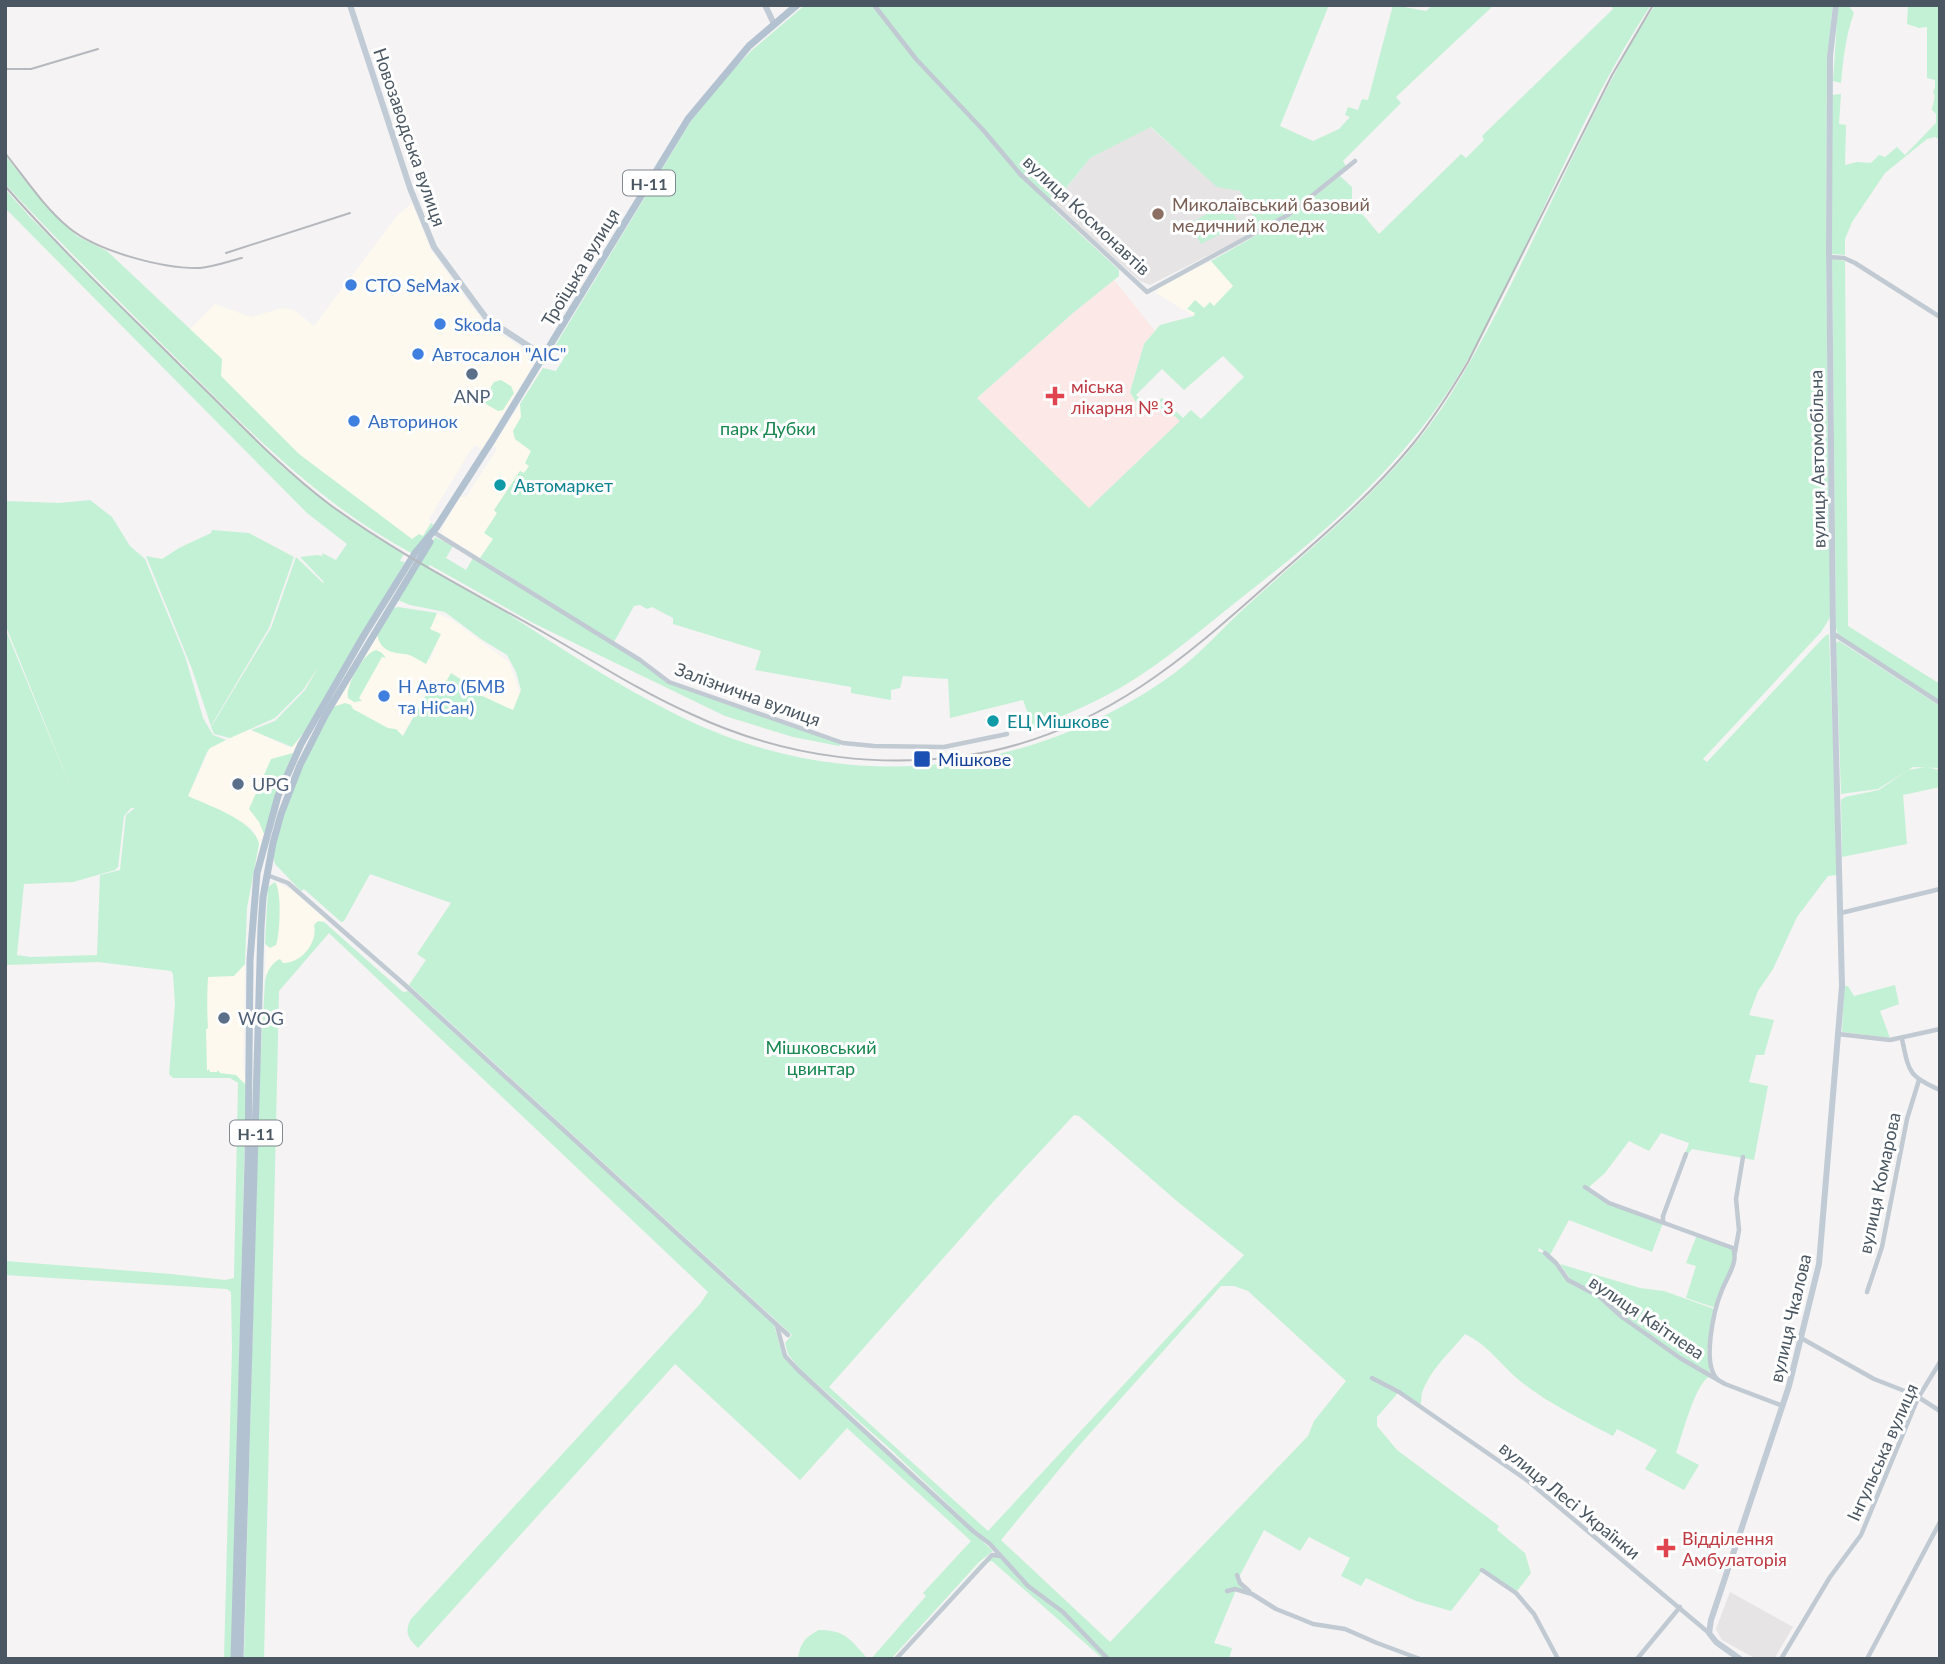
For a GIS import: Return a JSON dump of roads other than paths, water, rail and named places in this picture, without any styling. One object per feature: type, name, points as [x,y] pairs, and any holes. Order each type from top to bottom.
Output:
[{"type":"main road","name":"Троїцька вулиця","points":[[435,530],[688,119],[750,46],[797,5]]},
{"type":"main road","name":"Н-11","points":[[240,1659],[261,927],[267,875],[281,814],[304,757],[331,705],[435,530]]},
{"type":"main road","name":"Н-11","points":[[234,1659],[248,1161],[250,960],[257,873],[278,796],[301,744],[415,553],[435,530]]},
{"type":"street","name":"Новозаводська вулиця","points":[[350,5],[410,188],[434,247],[488,320],[544,356]]},
{"type":"street","points":[[765,5],[774,24]]},
{"type":"street","name":"вулиця Космонавтів","points":[[874,5],[916,60],[1034,188],[1147,292],[1288,215],[1328,185],[1354,161]]},
{"type":"street","name":"вулиця Автомобільна","points":[[1836,5],[1830,56],[1831,626],[1841,913]]},
{"type":"street","points":[[1829,257],[1844,258],[1855,263],[1940,317]]},
{"type":"street","name":"Залізнична вулиця","points":[[435,530],[640,660],[665,680],[833,740],[874,746],[943,747],[1007,734]]},
{"type":"street","points":[[1833,634],[1940,703]]},
{"type":"street","points":[[267,875],[288,883],[394,976],[788,1335]]},
{"type":"street","points":[[1841,913],[1940,889]]},
{"type":"street","name":"вулиця Чкалова","points":[[1709,1633],[1711,1620],[1783,1406],[1819,1264],[1842,986],[1841,913]]},
{"type":"street","points":[[1838,1034],[1877,1040],[1902,1039],[1940,1029]]},
{"type":"street","points":[[1902,1039],[1910,1070],[1919,1080],[1940,1090]]},
{"type":"street","name":"вулиця Комарова","points":[[1867,1292],[1882,1247],[1908,1119],[1919,1080]]},
{"type":"street","points":[[1663,1222],[1686,1154]]},
{"type":"street","points":[[1718,1380],[1710,1369],[1708,1352],[1739,1230],[1736,1199],[1742,1157]]},
{"type":"street","points":[[1585,1188],[1609,1203],[1729,1245],[1735,1252]]},
{"type":"street","name":"вулиця Квітнева","points":[[1545,1253],[1574,1285],[1600,1297],[1622,1317],[1680,1358],[1718,1380],[1783,1406]]},
{"type":"street","points":[[777,1325],[786,1356],[798,1370],[1002,1557],[1028,1586],[1063,1612],[1108,1659]]},
{"type":"street","points":[[1801,1339],[1940,1411]]},
{"type":"street","name":"Інгульська вулиця","points":[[1781,1659],[1830,1577],[1861,1535],[1918,1398],[1940,1362]]},
{"type":"street","name":"вулиця Лесі Українки","points":[[1372,1378],[1399,1392],[1528,1481],[1680,1607],[1716,1642],[1741,1659]]},
{"type":"street","points":[[1867,1659],[1940,1522]]},
{"type":"street","points":[[896,1659],[994,1552]]},
{"type":"street","points":[[1482,1570],[1516,1593],[1537,1619],[1558,1659]]},
{"type":"street","points":[[1237,1575],[1240,1583],[1252,1594],[1276,1609],[1312,1624],[1345,1629],[1420,1659]]},
{"type":"street","points":[[1227,1591],[1235,1588],[1252,1594]]},
{"type":"street","points":[[1637,1659],[1680,1607]]},
{"type":"railway","points":[[5,186],[92,278],[272,456],[329,504],[409,556],[636,686],[727,729],[801,751],[839,757],[877,760],[954,757],[992,751],[1033,740],[1071,725],[1141,686],[1237,612],[1343,517],[1396,464],[1434,415],[1468,362],[1612,75],[1653,5]]},
{"type":"railway","points":[[5,69],[31,69],[98,49]]},
{"type":"railway","points":[[5,153],[59,219],[95,244],[149,262],[185,268],[200,268],[242,258]]},
{"type":"railway","points":[[226,253],[350,213]]},
{"type":"place","name":"Миколаївський базовий медичний коледж","points":[[1158,214]]},
{"type":"place","name":"СТО SeMax","points":[[351,285]]},
{"type":"place","name":"Skoda","points":[[440,324]]},
{"type":"place","name":"Автосалон \"АІС\"","points":[[418,354]]},
{"type":"place","name":"ANP","points":[[472,374]]},
{"type":"place","name":"міська лікарня № 3","points":[[1055,396]]},
{"type":"place","name":"Авторинок","points":[[354,421]]},
{"type":"place","name":"Автомаркет","points":[[500,485]]},
{"type":"place","name":"Н Авто (БМВ та НіСан)","points":[[384,696]]},
{"type":"place","name":"ЕЦ Мішкове","points":[[993,721]]},
{"type":"place","name":"Мішкове","points":[[922,759]]},
{"type":"place","name":"UPG","points":[[238,784]]},
{"type":"place","name":"WOG","points":[[224,1018]]},
{"type":"place","name":"Відділення Амбулаторія","points":[[1666,1548]]},
{"type":"park label","name":"парк Дубки","points":[[768,428]]},
{"type":"park label","name":"Мішковський цвинтар","points":[[821,1057]]}]
